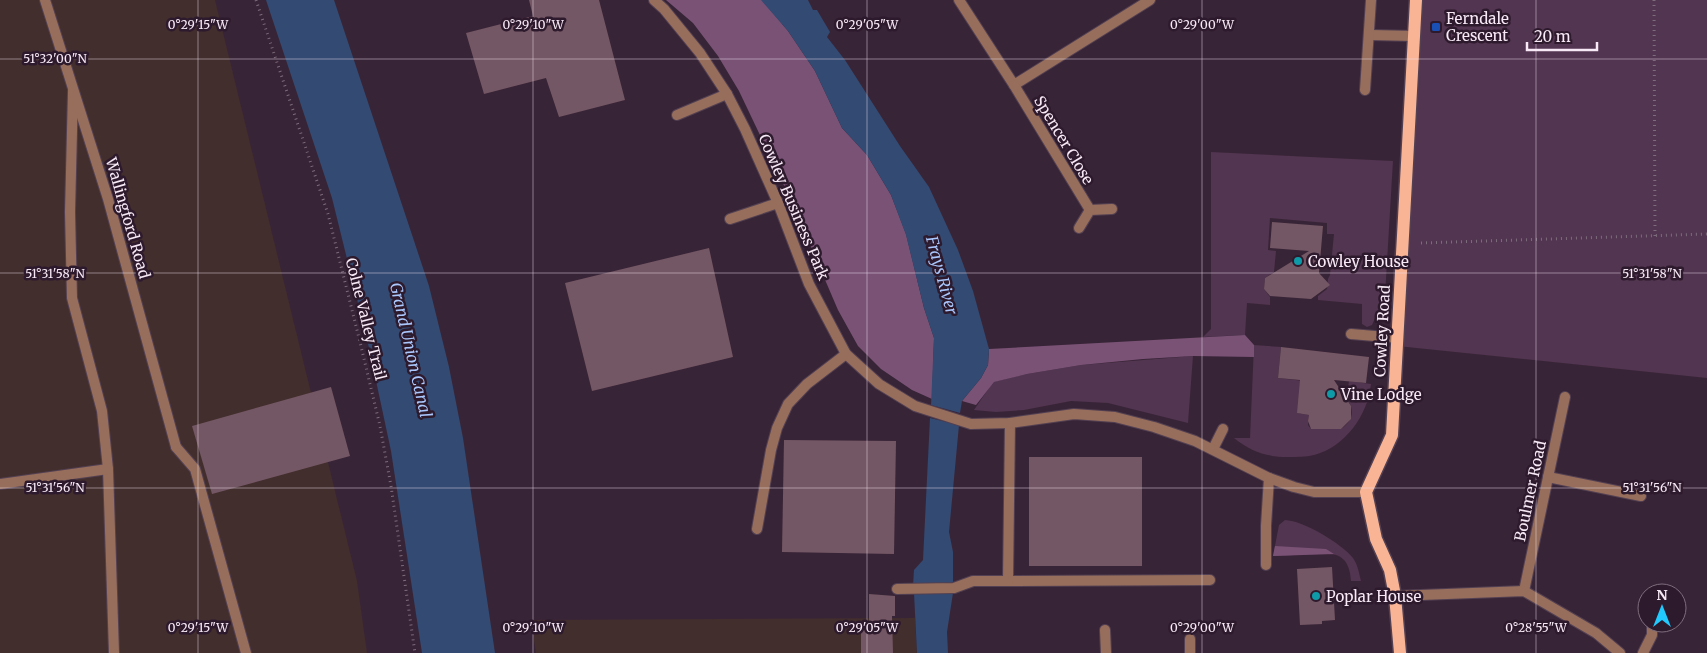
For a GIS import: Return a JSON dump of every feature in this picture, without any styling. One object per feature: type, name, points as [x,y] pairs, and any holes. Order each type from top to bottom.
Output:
[{"type":"main road","name":"Cowley Road","points":[[1366,492],[1392,435],[1416,0]]},
{"type":"main road","points":[[1366,492],[1376,539],[1390,570],[1395,596],[1400,653]]},
{"type":"street","name":"Wallingford Road","points":[[45,0],[108,199],[176,446],[195,469],[246,653]]},
{"type":"street","name":"Cowley Business Park","points":[[654,0],[664,8],[700,53],[727,94],[778,203],[809,284],[846,354],[879,384],[896,396],[922,409],[971,424],[1010,423]]},
{"type":"street","points":[[958,0],[1014,85],[1150,0]]},
{"type":"street","points":[[1365,90],[1371,0]]},
{"type":"street","points":[[1370,35],[1415,36]]},
{"type":"street","name":"Spencer Close","points":[[1014,85],[1090,210]]},
{"type":"street","points":[[73,88],[70,212],[72,298],[102,411],[108,469],[114,653]]},
{"type":"street","points":[[677,115],[727,94]]},
{"type":"street","points":[[730,219],[778,203]]},
{"type":"street","points":[[1079,228],[1090,210],[1112,209]]},
{"type":"street","points":[[1352,334],[1398,338]]},
{"type":"street","points":[[757,529],[771,450],[777,428],[788,404],[807,384],[846,354]]},
{"type":"street","name":"Boulmer Road","points":[[1524,591],[1565,397]]},
{"type":"street","points":[[1008,580],[1010,423],[1074,414],[1115,417],[1195,441],[1269,478],[1314,492],[1366,492]]},
{"type":"street","points":[[1213,449],[1223,429]]},
{"type":"street","points":[[0,484],[108,469]]},
{"type":"street","points":[[1548,477],[1641,496]]},
{"type":"street","points":[[1266,565],[1269,478]]},
{"type":"street","points":[[897,589],[954,588],[973,581],[1210,580]]},
{"type":"street","points":[[1395,596],[1524,591],[1596,633],[1620,653]]},
{"type":"street","points":[[1105,630],[1106,653]]},
{"type":"street","points":[[1643,653],[1652,633]]},
{"type":"street","points":[[1190,639],[1190,653]]},
{"type":"path","name":"Colne Valley Trail","points":[[256,0],[328,214],[363,352],[380,426],[415,653]]},
{"type":"path","points":[[1654,0],[1655,236]]},
{"type":"path","points":[[1402,243],[1707,234]]},
{"type":"shaded area","points":[[0,0],[215,0],[357,581],[367,653],[0,653]]},
{"type":"shaded area","points":[[666,0],[762,0],[788,31],[815,71],[842,128],[867,155],[891,195],[906,234],[924,308],[934,338],[932,399],[912,390],[881,369],[858,346],[838,310],[790,198],[739,91],[718,56],[693,23]]},
{"type":"shaded area","points":[[1420,0],[1707,0],[1707,378],[1397,346]]},
{"type":"shaded area","points":[[1211,152],[1393,161],[1385,296],[1372,325],[1367,327],[1362,324],[1362,304],[1318,300],[1318,296],[1327,289],[1330,275],[1334,234],[1327,234],[1327,223],[1270,218],[1268,250],[1276,251],[1274,272],[1265,278],[1264,289],[1270,297],[1270,305],[1247,303],[1245,335],[1203,337],[1211,329]]},
{"type":"shaded area","points":[[1245,335],[1254,345],[1254,357],[1193,356],[1081,365],[1027,374],[994,382],[976,405],[962,401],[981,378],[988,365],[989,349]]},
{"type":"shaded area","points":[[1254,345],[1281,347],[1278,378],[1313,382],[1297,413],[1309,415],[1308,425],[1311,429],[1341,429],[1352,415],[1347,399],[1349,399],[1351,389],[1348,388],[1349,381],[1371,384],[1369,396],[1360,418],[1345,437],[1325,451],[1301,457],[1272,456],[1246,446],[1234,438],[1250,438]]},
{"type":"shaded area","points":[[1193,356],[1188,423],[1108,403],[1071,401],[1024,410],[996,412],[974,410],[993,382],[1081,365]]},
{"type":"shaded area","points":[[1285,520],[1302,524],[1340,546],[1355,561],[1361,581],[1351,581],[1346,562],[1336,555],[1273,556],[1279,525]]},
{"type":"shaded area","points":[[1275,546],[1326,549],[1334,554],[1273,556]]},
{"type":"shaded area","points":[[915,618],[917,653],[536,653],[531,620]]},
{"type":"water","name":"Grand Union Canal","points":[[266,0],[334,0],[429,286],[449,367],[463,438],[495,653],[422,653],[391,451],[369,348],[332,198]]},
{"type":"water","name":"Frays River","points":[[761,0],[808,0],[813,10],[817,10],[830,32],[827,37],[845,60],[900,146],[929,187],[958,250],[973,291],[989,349],[988,365],[981,378],[962,401],[960,413],[931,405],[934,338],[924,308],[906,235],[891,195],[867,155],[842,128],[815,71],[788,31]]},
{"type":"water","points":[[930,418],[959,425],[949,532],[953,552],[953,586],[913,586],[914,570],[923,560]]},
{"type":"water","points":[[914,593],[953,593],[947,632],[948,653],[917,653]]},
{"type":"building","points":[[529,0],[599,0],[625,100],[559,117],[546,78],[484,94],[466,33],[533,16]]},
{"type":"building","name":"Cowley House","points":[[1272,222],[1323,226],[1319,273],[1330,285],[1311,299],[1270,296],[1264,289],[1265,278],[1309,251],[1270,248]]},
{"type":"building","points":[[709,248],[733,357],[592,391],[565,283]]},
{"type":"building","name":"Vine Lodge","points":[[1281,347],[1369,357],[1366,383],[1334,380],[1351,406],[1351,419],[1341,429],[1311,429],[1308,421],[1309,415],[1297,413],[1300,380],[1278,378]]},
{"type":"building","points":[[331,387],[350,456],[212,494],[192,426]]},
{"type":"building","points":[[784,440],[896,441],[894,554],[782,552]]},
{"type":"building","points":[[1029,457],[1142,457],[1142,566],[1029,566]]},
{"type":"building","name":"Poplar House","points":[[1332,567],[1335,620],[1322,621],[1322,624],[1300,625],[1297,569]]},
{"type":"building","points":[[869,594],[895,596],[895,616],[892,616],[893,653],[861,653],[861,630],[869,630]]},
{"type":"place","name":"Ferndale Crescent","points":[[1436,27]]},
{"type":"place","name":"Cowley House","points":[[1298,261]]},
{"type":"place","name":"Vine Lodge","points":[[1331,394]]},
{"type":"place","name":"Poplar House","points":[[1316,596]]}]
